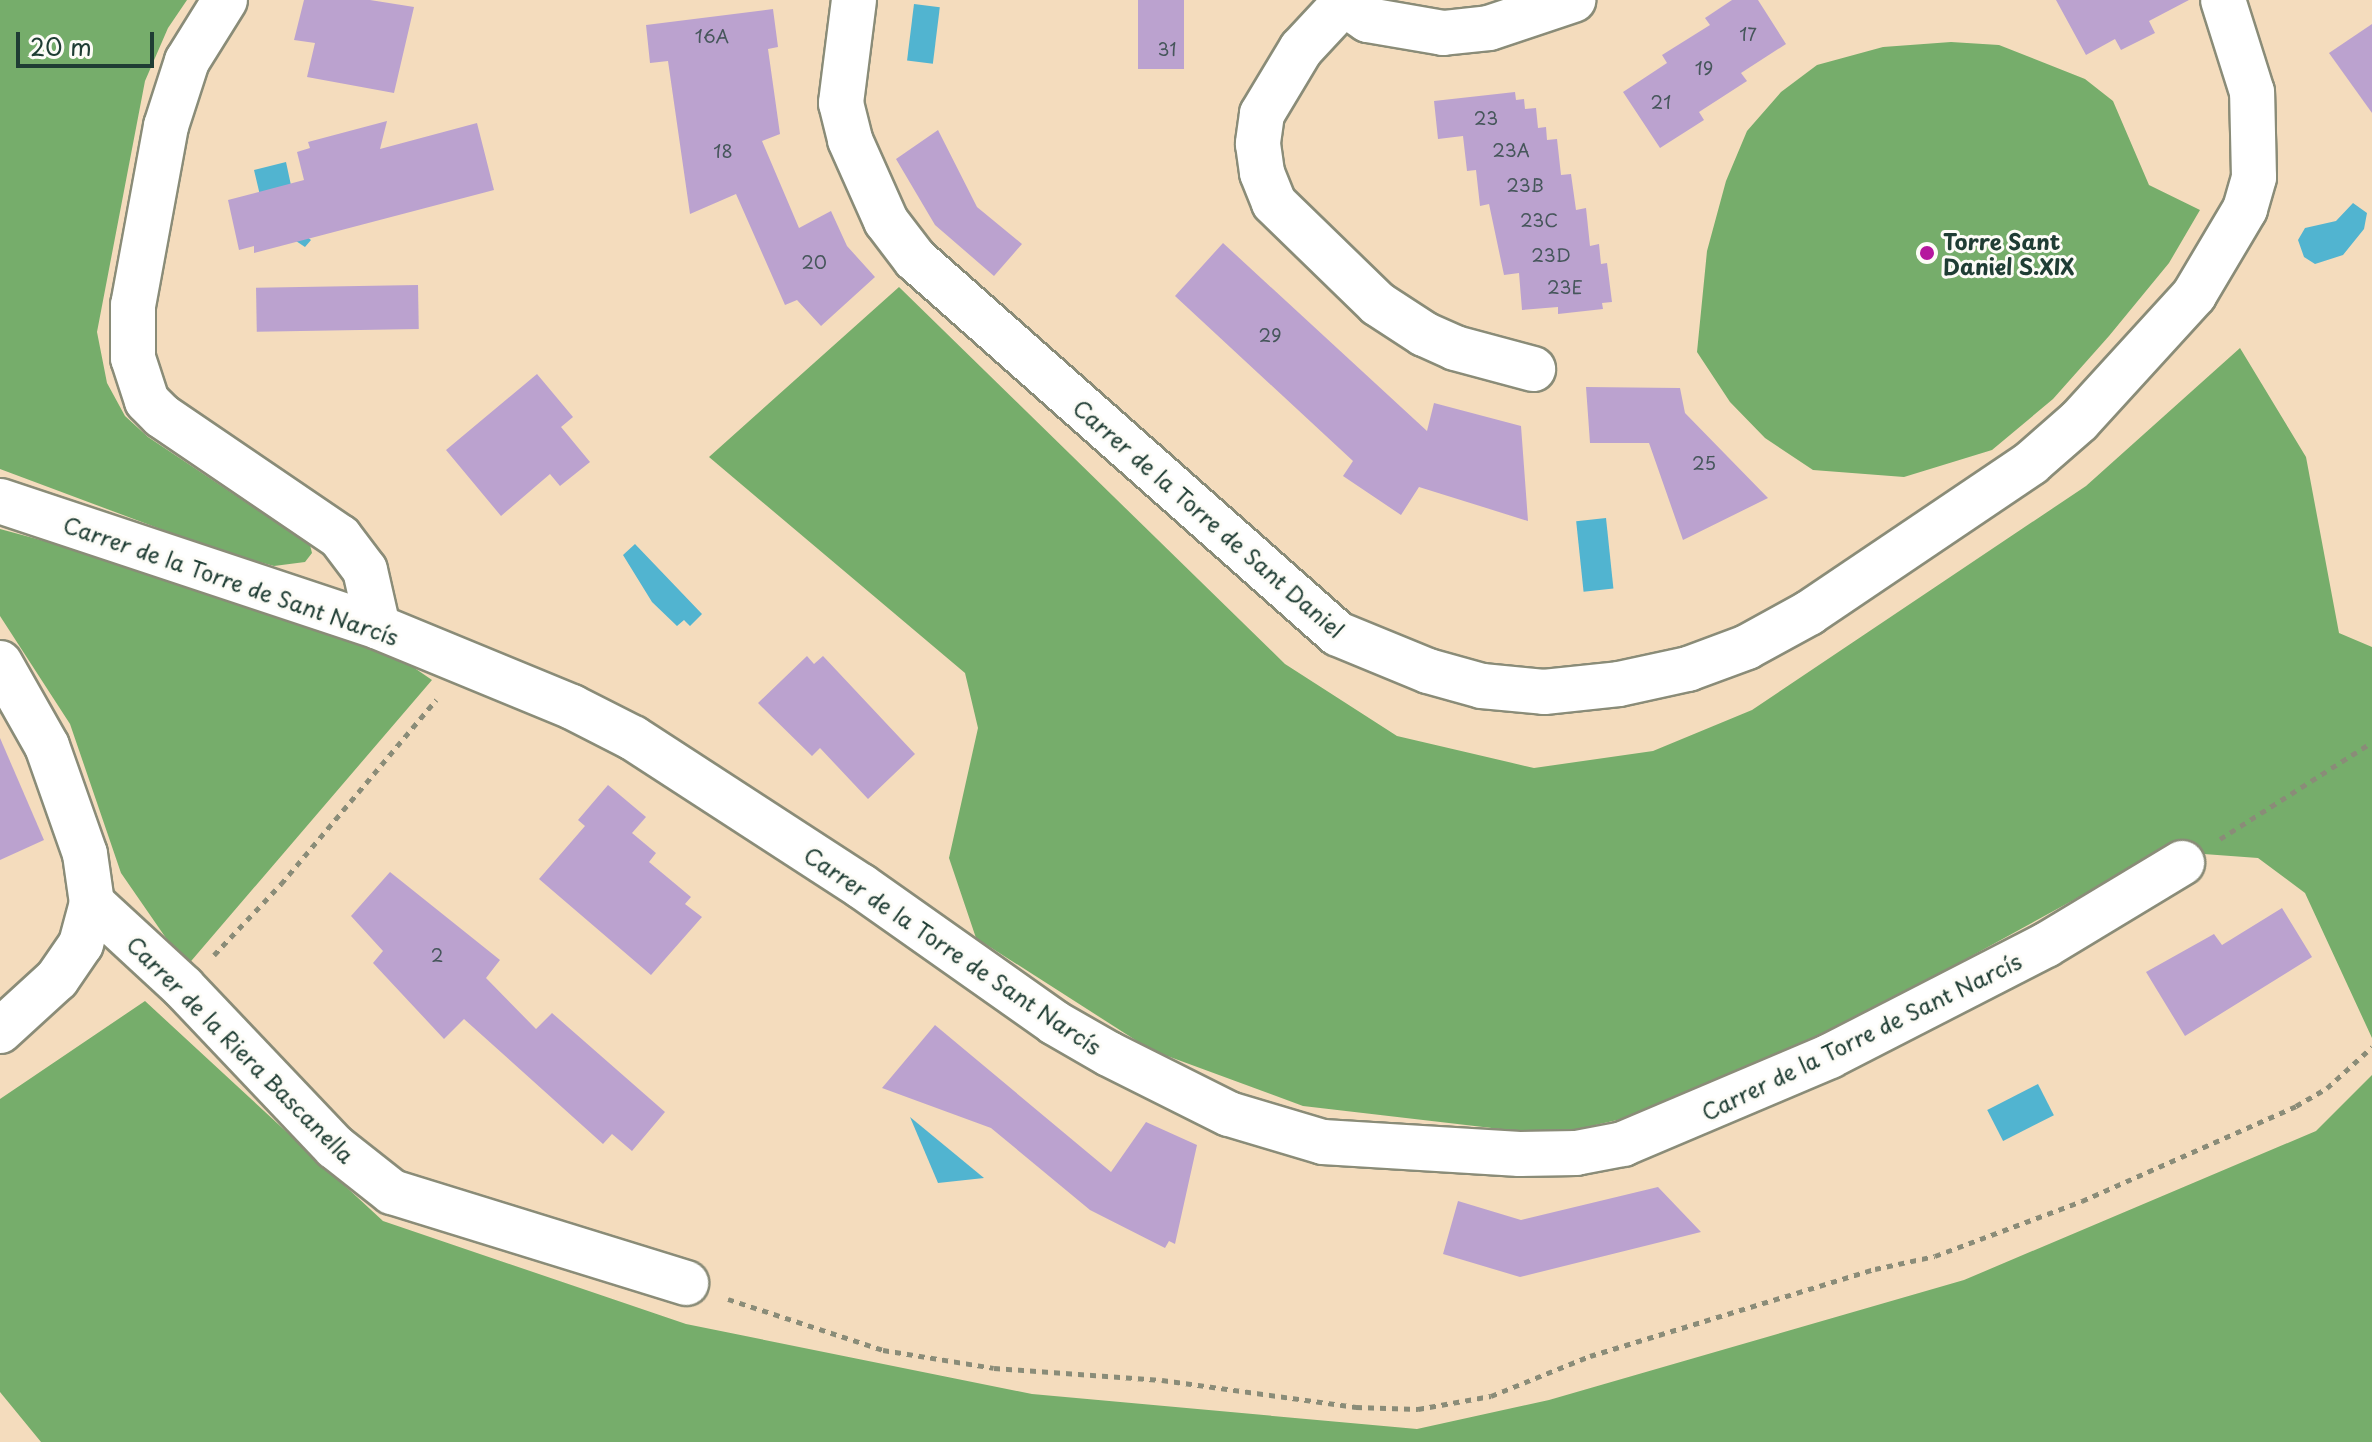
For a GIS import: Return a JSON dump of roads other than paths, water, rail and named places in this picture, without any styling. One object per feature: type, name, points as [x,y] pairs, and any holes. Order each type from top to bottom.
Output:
[{"type":"street","points":[[225,0],[187,61],[170,112],[133,305],[133,358],[147,401],[162,416],[340,537],[365,570],[378,627]]},
{"type":"street","name":"Carrer de la Torre de Sant Daniel","points":[[854,0],[841,103],[863,174],[886,221],[915,259],[1338,634],[1441,675],[1482,686],[1544,692],[1619,684],[1688,669],[1747,647],[1809,613],[2031,463],[2079,421],[2194,295],[2245,209],[2254,177],[2255,117],[2249,80],[2223,0]]},
{"type":"street","points":[[1533,369],[1455,348],[1424,334],[1378,304],[1274,203],[1262,173],[1262,114],[1301,49],[1340,2],[1368,20],[1443,33],[1504,24],[1573,0]]},
{"type":"street","name":"Carrer de la Torre de Sant Narcís","points":[[0,501],[378,627],[465,666],[572,707],[633,738],[1109,1054],[1229,1114],[1278,1132],[1352,1145],[1576,1153],[1668,1129],[1830,1056],[2046,945],[2182,863]]},
{"type":"street","points":[[0,663],[47,746],[85,854],[92,903],[81,944],[57,979],[0,1031]]},
{"type":"street","name":"Carrer de la Riera Bascanella","points":[[92,903],[183,987],[335,1147],[392,1192],[686,1283]]},
{"type":"water","points":[[914,4],[940,7],[933,64],[907,61]]},
{"type":"water","points":[[286,162],[301,232],[311,240],[305,247],[296,241],[272,246],[254,170]]},
{"type":"water","points":[[2353,203],[2367,213],[2364,229],[2343,255],[2315,264],[2304,257],[2298,240],[2305,228],[2336,221]]},
{"type":"water","points":[[1606,518],[1613,589],[1584,592],[1576,521]]},
{"type":"water","points":[[635,544],[702,614],[690,626],[684,620],[677,626],[652,602],[623,555]]},
{"type":"water","points":[[2038,1084],[2054,1115],[2003,1141],[1987,1110]]},
{"type":"water","points":[[910,1117],[984,1178],[938,1183]]},
{"type":"place","name":"Torre Sant Daniel S.XIX","points":[[1927,253]]}]
